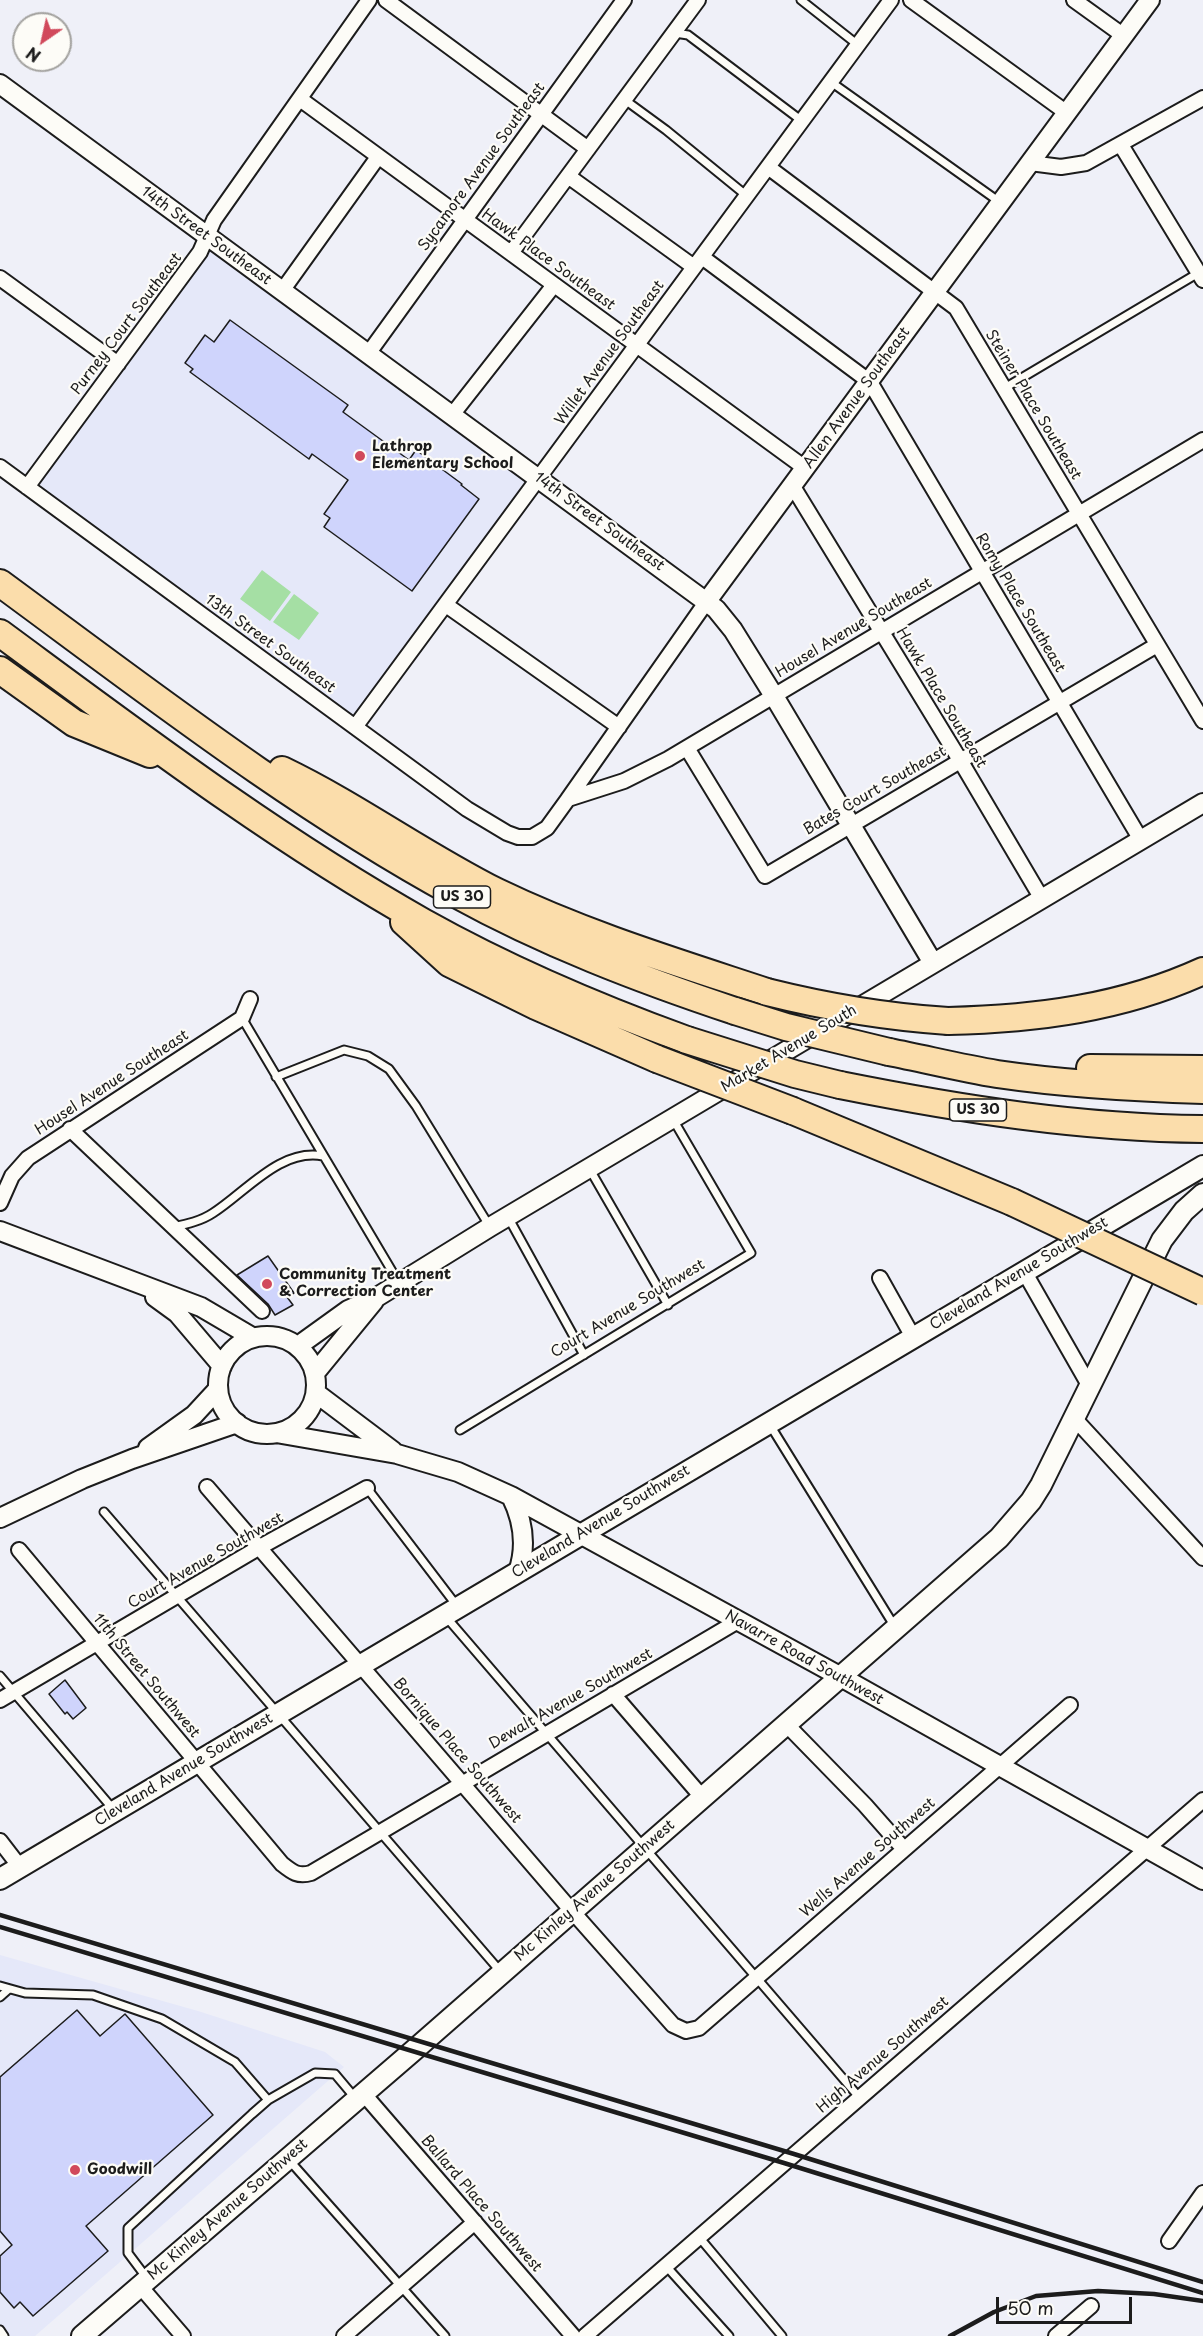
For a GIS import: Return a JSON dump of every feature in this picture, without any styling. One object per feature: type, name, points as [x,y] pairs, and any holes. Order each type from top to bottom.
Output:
[{"type":"highway","name":"US 30","points":[[0,584],[212,736],[354,833],[506,920],[610,967],[657,985],[786,1027],[931,1061],[994,1059],[1139,1079]]},
{"type":"highway","name":"US 30","points":[[0,633],[189,770],[371,891],[423,922],[525,974],[586,1001],[687,1040],[795,1074],[840,1085],[1001,1113],[1118,1125],[1203,1129]]},
{"type":"highway","points":[[0,670],[74,723],[189,770]]},
{"type":"highway","points":[[212,736],[324,790],[432,857],[557,919],[619,943],[767,992],[868,1014],[948,1021],[1027,1018],[1069,1012],[1155,990],[1203,970]]},
{"type":"highway","points":[[371,891],[449,963],[536,1006],[657,1059],[793,1111],[1012,1202],[1203,1292]]},
{"type":"highway","points":[[1139,1079],[1203,1069]]},
{"type":"highway","points":[[1139,1079],[1203,1090]]},
{"type":"main road","name":"Cleveland Avenue Southwest","points":[[0,1879],[1203,1166]]},
{"type":"main road","name":"Mc Kinley Avenue Southwest","points":[[82,2336],[842,1677],[966,1568],[1016,1520],[1041,1485],[1162,1240],[1184,1211],[1203,1194]]},
{"type":"street","name":"Purney Court Southeast","points":[[27,487],[201,252],[214,220],[369,0]]},
{"type":"street","points":[[386,0],[588,149]]},
{"type":"street","name":"Sycamore Avenue Southeast","points":[[368,354],[624,0]]},
{"type":"street","points":[[511,253],[699,0]]},
{"type":"street","name":"Willet Avenue Southeast","points":[[356,727],[891,0]]},
{"type":"street","points":[[911,0],[1067,113]]},
{"type":"street","points":[[1074,0],[1124,36]]},
{"type":"street","name":"Allen Avenue Southeast","points":[[568,799],[707,601],[1150,0]]},
{"type":"street","name":"14th Street Southeast","points":[[0,84],[707,601],[730,625],[933,963]]},
{"type":"street","points":[[1030,164],[1069,167],[1093,160],[1203,98]]},
{"type":"street","name":"Hawk Place Southeast","points":[[300,99],[805,468]]},
{"type":"street","points":[[1121,145],[1202,274]]},
{"type":"street","points":[[282,291],[378,157]]},
{"type":"street","name":"Steiner Place Southeast","points":[[768,167],[956,308],[1203,721]]},
{"type":"street","points":[[568,176],[698,262],[870,382]]},
{"type":"street","points":[[0,278],[118,364]]},
{"type":"street","points":[[452,415],[554,285]]},
{"type":"street","name":"Romy Place Southeast","points":[[870,382],[1141,840]]},
{"type":"street","name":"Housel Avenue Southeast","points":[[568,799],[630,778],[687,748],[1203,440]]},
{"type":"street","name":"13th Street Southeast","points":[[0,467],[487,822],[507,833],[525,838],[536,836],[544,831],[568,799]]},
{"type":"street","name":"Hawk Place Southeast","points":[[792,485],[1042,899]]},
{"type":"street","points":[[446,605],[619,727]]},
{"type":"street","name":"Bates Court Southeast","points":[[687,748],[765,876],[1157,645]]},
{"type":"street","name":"Market Avenue South","points":[[298,1346],[348,1311],[377,1297],[672,1118],[1203,803]]},
{"type":"street","points":[[242,1018],[250,999]]},
{"type":"street","name":"Housel Avenue Southeast","points":[[0,1203],[9,1179],[21,1164],[70,1129],[242,1018]]},
{"type":"street","points":[[70,1129],[262,1311]]},
{"type":"street","points":[[0,1231],[201,1307],[252,1337]]},
{"type":"street","points":[[1024,1273],[1089,1385]]},
{"type":"street","points":[[880,1278],[913,1337]]},
{"type":"street","points":[[137,1283],[177,1313],[222,1366]]},
{"type":"street","name":"Market Avenue South","points":[[315,1373],[377,1297]]},
{"type":"street","points":[[268,1335],[284,1338],[298,1346],[309,1358],[315,1373],[316,1393],[313,1404],[304,1418],[291,1428],[276,1433],[260,1434],[244,1429],[231,1419],[222,1405],[218,1389],[219,1372],[226,1357],[237,1345],[252,1337],[268,1335]]},
{"type":"street","points":[[132,1459],[194,1415],[218,1389]]},
{"type":"street","name":"Navarre Road Southwest","points":[[316,1393],[397,1454]]},
{"type":"street","points":[[1074,1418],[1203,1558]]},
{"type":"street","points":[[0,1518],[82,1479],[132,1459],[237,1424]]},
{"type":"street","name":"Navarre Road Southwest","points":[[276,1433],[397,1454],[458,1472],[511,1496],[842,1677],[1203,1880]]},
{"type":"street","name":"Bornique Place Southwest","points":[[207,1487],[572,1911],[673,2025],[686,2031]]},
{"type":"street","name":"Court Avenue Southwest","points":[[0,1700],[260,1547],[367,1488]]},
{"type":"street","points":[[511,1496],[524,1535],[523,1554],[518,1572]]},
{"type":"street","name":"11th Street Southwest","points":[[19,1550],[282,1864],[297,1874]]},
{"type":"street","name":"Dewalt Avenue Southwest","points":[[297,1874],[311,1873],[738,1621]]},
{"type":"street","points":[[613,1694],[702,1797]]},
{"type":"street","name":"Wells Avenue Southwest","points":[[686,2031],[699,2028],[903,1848],[1070,1705]]},
{"type":"street","points":[[786,1724],[866,1805],[903,1848]]},
{"type":"street","name":"High Avenue Southwest","points":[[585,2336],[1203,1800]]},
{"type":"street","points":[[0,1841],[20,1867]]},
{"type":"street","name":"Ballard Place Southwest","points":[[359,2096],[475,2222],[573,2336]]},
{"type":"street","points":[[1169,2241],[1203,2193]]},
{"type":"street","points":[[344,2336],[475,2222]]},
{"type":"street","points":[[144,2282],[183,2336]]},
{"type":"street","points":[[1056,2336],[1091,2306]]},
{"type":"lane","points":[[801,0],[858,45]]},
{"type":"lane","points":[[674,33],[688,35],[802,121]]},
{"type":"lane","points":[[831,82],[1000,203]]},
{"type":"lane","points":[[625,100],[747,195]]},
{"type":"lane","points":[[1003,389],[1202,274]]},
{"type":"lane","points":[[242,1018],[399,1283]]},
{"type":"lane","points":[[276,1077],[344,1050],[368,1056],[389,1070],[416,1106],[490,1227]]},
{"type":"lane","name":"Court Avenue Southwest","points":[[460,1430],[751,1253],[672,1118]]},
{"type":"lane","points":[[173,1227],[195,1222],[213,1214],[286,1161],[305,1155],[323,1156]]},
{"type":"lane","points":[[589,1168],[668,1305]]},
{"type":"lane","points":[[508,1217],[584,1355]]},
{"type":"lane","points":[[768,1423],[896,1629]]},
{"type":"lane","points":[[367,1488],[452,1612],[545,1733],[859,2097]]},
{"type":"lane","points":[[104,1512],[501,1972]]},
{"type":"lane","points":[[0,1676],[115,1811]]},
{"type":"lane","points":[[0,1986],[25,1993],[93,1995],[162,2019],[235,2062],[268,2100]]},
{"type":"lane","points":[[0,1997],[9,1989]]},
{"type":"lane","points":[[144,2282],[128,2253],[128,2228],[268,2100],[315,2073],[335,2074],[359,2096]]},
{"type":"lane","points":[[287,2158],[445,2336]]},
{"type":"lane","points":[[699,2237],[782,2336]]},
{"type":"lane","points":[[666,2266],[729,2336]]},
{"type":"lane","points":[[0,2330],[4,2336]]},
{"type":"shaded area","points":[[207,237],[538,478],[355,727],[27,487]]},
{"type":"shaded area","points":[[0,1955],[198,2011],[325,2052],[344,2067],[35,2336],[0,2336]]},
{"type":"green space","points":[[262,570],[291,592],[270,621],[240,599]]},
{"type":"green space","points":[[294,594],[319,613],[299,640],[273,622]]},
{"type":"building","name":"Lathrop Elementary School","points":[[230,320],[348,405],[343,412],[409,460],[416,450],[479,499],[412,591],[324,527],[330,518],[324,514],[348,480],[312,454],[309,459],[190,372],[193,369],[185,363],[205,335],[214,342]]},
{"type":"building","name":"Community Treatment & Correction Center","points":[[268,1256],[294,1293],[287,1297],[293,1305],[275,1315],[268,1304],[237,1275]]},
{"type":"building","points":[[65,1680],[86,1708],[73,1719],[67,1712],[65,1714],[49,1694]]},
{"type":"building","name":"Goodwill","points":[[77,2010],[100,2036],[125,2014],[213,2115],[86,2226],[108,2251],[33,2316],[20,2302],[14,2308],[0,2292],[0,2256],[12,2245],[0,2231],[0,2077]]},
{"type":"railway","points":[[0,1915],[794,2154],[1203,2282]]},
{"type":"railway","points":[[0,1927],[784,2163],[1203,2293]]},
{"type":"railway","points":[[950,2336],[994,2312],[1036,2296],[1098,2291],[1154,2294],[1203,2301]]},
{"type":"place","name":"Lathrop Elementary School","points":[[360,456]]},
{"type":"place","name":"Community Treatment & Correction Center","points":[[267,1284]]},
{"type":"place","name":"Goodwill","points":[[75,2170]]}]
